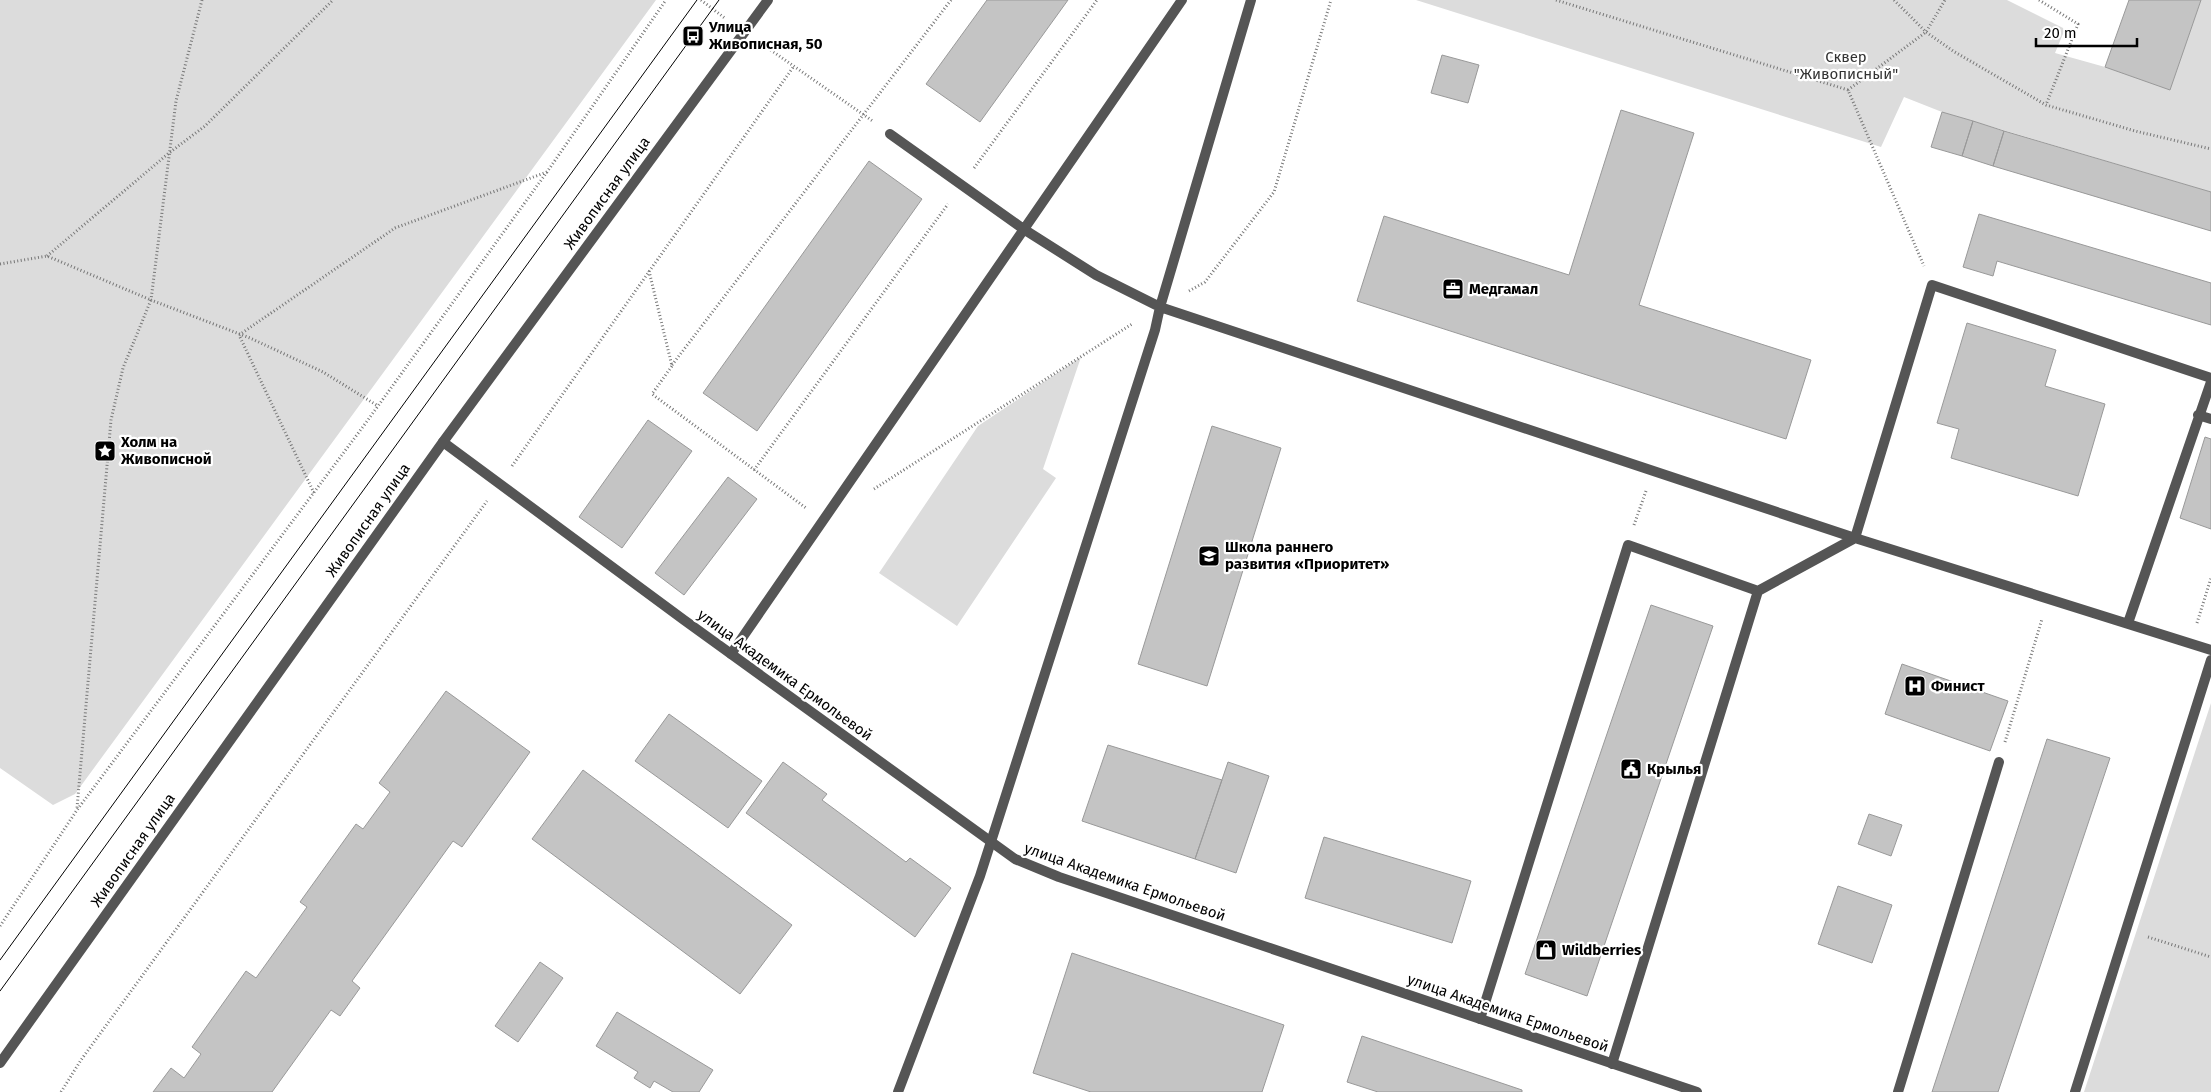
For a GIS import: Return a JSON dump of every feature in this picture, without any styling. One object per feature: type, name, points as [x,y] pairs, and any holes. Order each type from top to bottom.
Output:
[{"type":"street","name":"Живописная улица","points":[[0,1063],[443,442],[768,0]]},
{"type":"street","points":[[731,654],[1182,0]]},
{"type":"street","points":[[898,1092],[980,876],[989,843],[1155,330],[1160,306],[1251,0]]},
{"type":"street","points":[[890,134],[1025,230],[1096,275],[1160,306],[1854,538],[2211,650]]},
{"type":"street","points":[[1612,1064],[1758,591],[1854,538],[1932,285],[2211,380],[2128,623]]},
{"type":"street","points":[[2198,415],[2211,419]]},
{"type":"street","name":"улица Академика Ермольевой","points":[[443,442],[500,482],[989,843],[1015,859],[1059,877],[1697,1092]]},
{"type":"street","points":[[1480,1019],[1628,545],[1758,591]]},
{"type":"street","points":[[2075,1092],[2211,660]]},
{"type":"street","points":[[1898,1092],[1999,762]]},
{"type":"path","points":[[77,810],[111,420],[122,368],[151,300],[176,101],[202,0]]},
{"type":"path","points":[[0,264],[47,256],[169,153],[205,126],[333,0]]},
{"type":"path","points":[[0,926],[77,810],[378,406],[548,172],[666,0]]},
{"type":"path","points":[[701,0],[890,134]]},
{"type":"path","points":[[782,492],[652,394],[951,0]]},
{"type":"path","points":[[754,470],[1096,0]]},
{"type":"path","points":[[873,489],[1160,306],[1205,282],[1274,192],[1331,0]]},
{"type":"path","points":[[1556,0],[1848,90],[1932,285]]},
{"type":"path","points":[[1894,0],[1926,32],[1952,51],[2046,105],[2135,131],[2211,149]]},
{"type":"path","points":[[1848,90],[1926,32],[1945,0]]},
{"type":"path","points":[[2039,0],[2078,24],[2046,105]]},
{"type":"path","points":[[61,1092],[81,1060],[500,482],[794,66]]},
{"type":"path","points":[[239,335],[394,228],[548,172]]},
{"type":"path","points":[[47,256],[239,335],[322,372],[378,406]]},
{"type":"path","points":[[649,271],[672,366]]},
{"type":"path","points":[[239,335],[314,493]]},
{"type":"path","points":[[1628,545],[1647,488]]},
{"type":"path","points":[[2194,632],[2211,578]]},
{"type":"path","points":[[1999,762],[2043,613]]},
{"type":"path","points":[[2171,944],[2211,957]]},
{"type":"green space","points":[[0,0],[656,0],[75,794],[53,805],[0,768]]},
{"type":"green space","name":"Сквер \"Живописный\"","points":[[1416,0],[2007,0],[2065,29],[2055,53],[2105,67],[2170,89],[2201,0],[2211,0],[2211,192],[1942,112],[1904,97],[1881,147]]},
{"type":"green space","points":[[1081,357],[1043,469],[1056,478],[957,626],[879,573],[978,426]]},
{"type":"green space","points":[[2211,703],[2211,1092],[2084,1092]]},
{"type":"building","points":[[987,0],[1068,0],[980,122],[926,84]]},
{"type":"building","points":[[2129,0],[2201,0],[2170,90],[2105,67]]},
{"type":"building","points":[[1442,55],[1479,65],[1468,103],[1431,93]]},
{"type":"building","points":[[1621,110],[1694,133],[1639,305],[1811,360],[1786,439],[1357,301],[1384,216],[1569,275]]},
{"type":"building","points":[[1942,112],[1973,121],[1962,156],[1931,147]]},
{"type":"building","points":[[1973,121],[2004,131],[1993,166],[1962,156]]},
{"type":"building","points":[[2004,131],[2211,192],[2211,231],[1993,166]]},
{"type":"building","points":[[869,161],[922,199],[757,431],[703,393]]},
{"type":"building","points":[[1979,214],[2211,283],[2211,325],[1997,261],[1993,276],[1963,267]]},
{"type":"building","points":[[1967,323],[2056,350],[2045,386],[2105,404],[2078,496],[1951,458],[1959,429],[1937,423]]},
{"type":"building","points":[[648,420],[692,451],[622,548],[579,517]]},
{"type":"building","name":"Школа раннего развития «Приоритет»","points":[[1212,426],[1281,448],[1207,686],[1138,664]]},
{"type":"building","points":[[2205,437],[2211,439],[2211,529],[2180,518]]},
{"type":"building","points":[[728,477],[757,499],[684,595],[655,573]]},
{"type":"building","points":[[1651,605],[1713,626],[1587,996],[1525,974]]},
{"type":"building","points":[[1902,664],[2008,701],[1990,751],[1885,714]]},
{"type":"building","points":[[446,691],[530,752],[462,847],[453,841],[352,981],[360,988],[340,1016],[331,1010],[272,1092],[153,1092],[171,1068],[184,1078],[201,1054],[192,1047],[246,971],[256,978],[307,907],[300,902],[356,824],[363,829],[390,792],[379,783]]},
{"type":"building","points":[[669,714],[762,781],[728,828],[635,761]]},
{"type":"building","points":[[2047,739],[2110,758],[1998,1092],[1932,1092]]},
{"type":"building","points":[[1108,745],[1222,780],[1195,859],[1082,821]]},
{"type":"building","points":[[783,762],[827,794],[822,800],[906,862],[910,858],[951,888],[915,937],[746,813]]},
{"type":"building","points":[[1228,762],[1269,776],[1236,873],[1195,859]]},
{"type":"building","points":[[583,770],[792,925],[740,994],[532,839]]},
{"type":"building","points":[[1869,814],[1902,825],[1891,856],[1858,844]]},
{"type":"building","points":[[1324,837],[1471,881],[1452,943],[1305,898]]},
{"type":"building","points":[[1838,886],[1892,905],[1872,963],[1818,944]]},
{"type":"building","points":[[1072,953],[1284,1025],[1262,1092],[1091,1092],[1033,1073]]},
{"type":"building","points":[[540,962],[563,978],[518,1042],[495,1026]]},
{"type":"building","points":[[617,1012],[713,1070],[699,1092],[673,1092],[654,1081],[650,1088],[634,1078],[638,1072],[596,1046]]},
{"type":"building","points":[[1362,1036],[1522,1090],[1522,1092],[1378,1092],[1347,1082]]},
{"type":"tram line","points":[[0,960],[697,0]]},
{"type":"tram line","points":[[0,991],[719,0]]},
{"type":"place","name":"Улица Живописная, 50","points":[[693,36]]},
{"type":"place","name":"Медгамал","points":[[1453,289]]},
{"type":"place","name":"Холм на Живописной","points":[[105,451]]},
{"type":"place","name":"Школа раннего развития «Приоритет»","points":[[1209,556]]},
{"type":"place","name":"Финист","points":[[1915,686]]},
{"type":"place","name":"Крылья","points":[[1631,769]]},
{"type":"place","name":"Wildberries","points":[[1546,950]]}]
